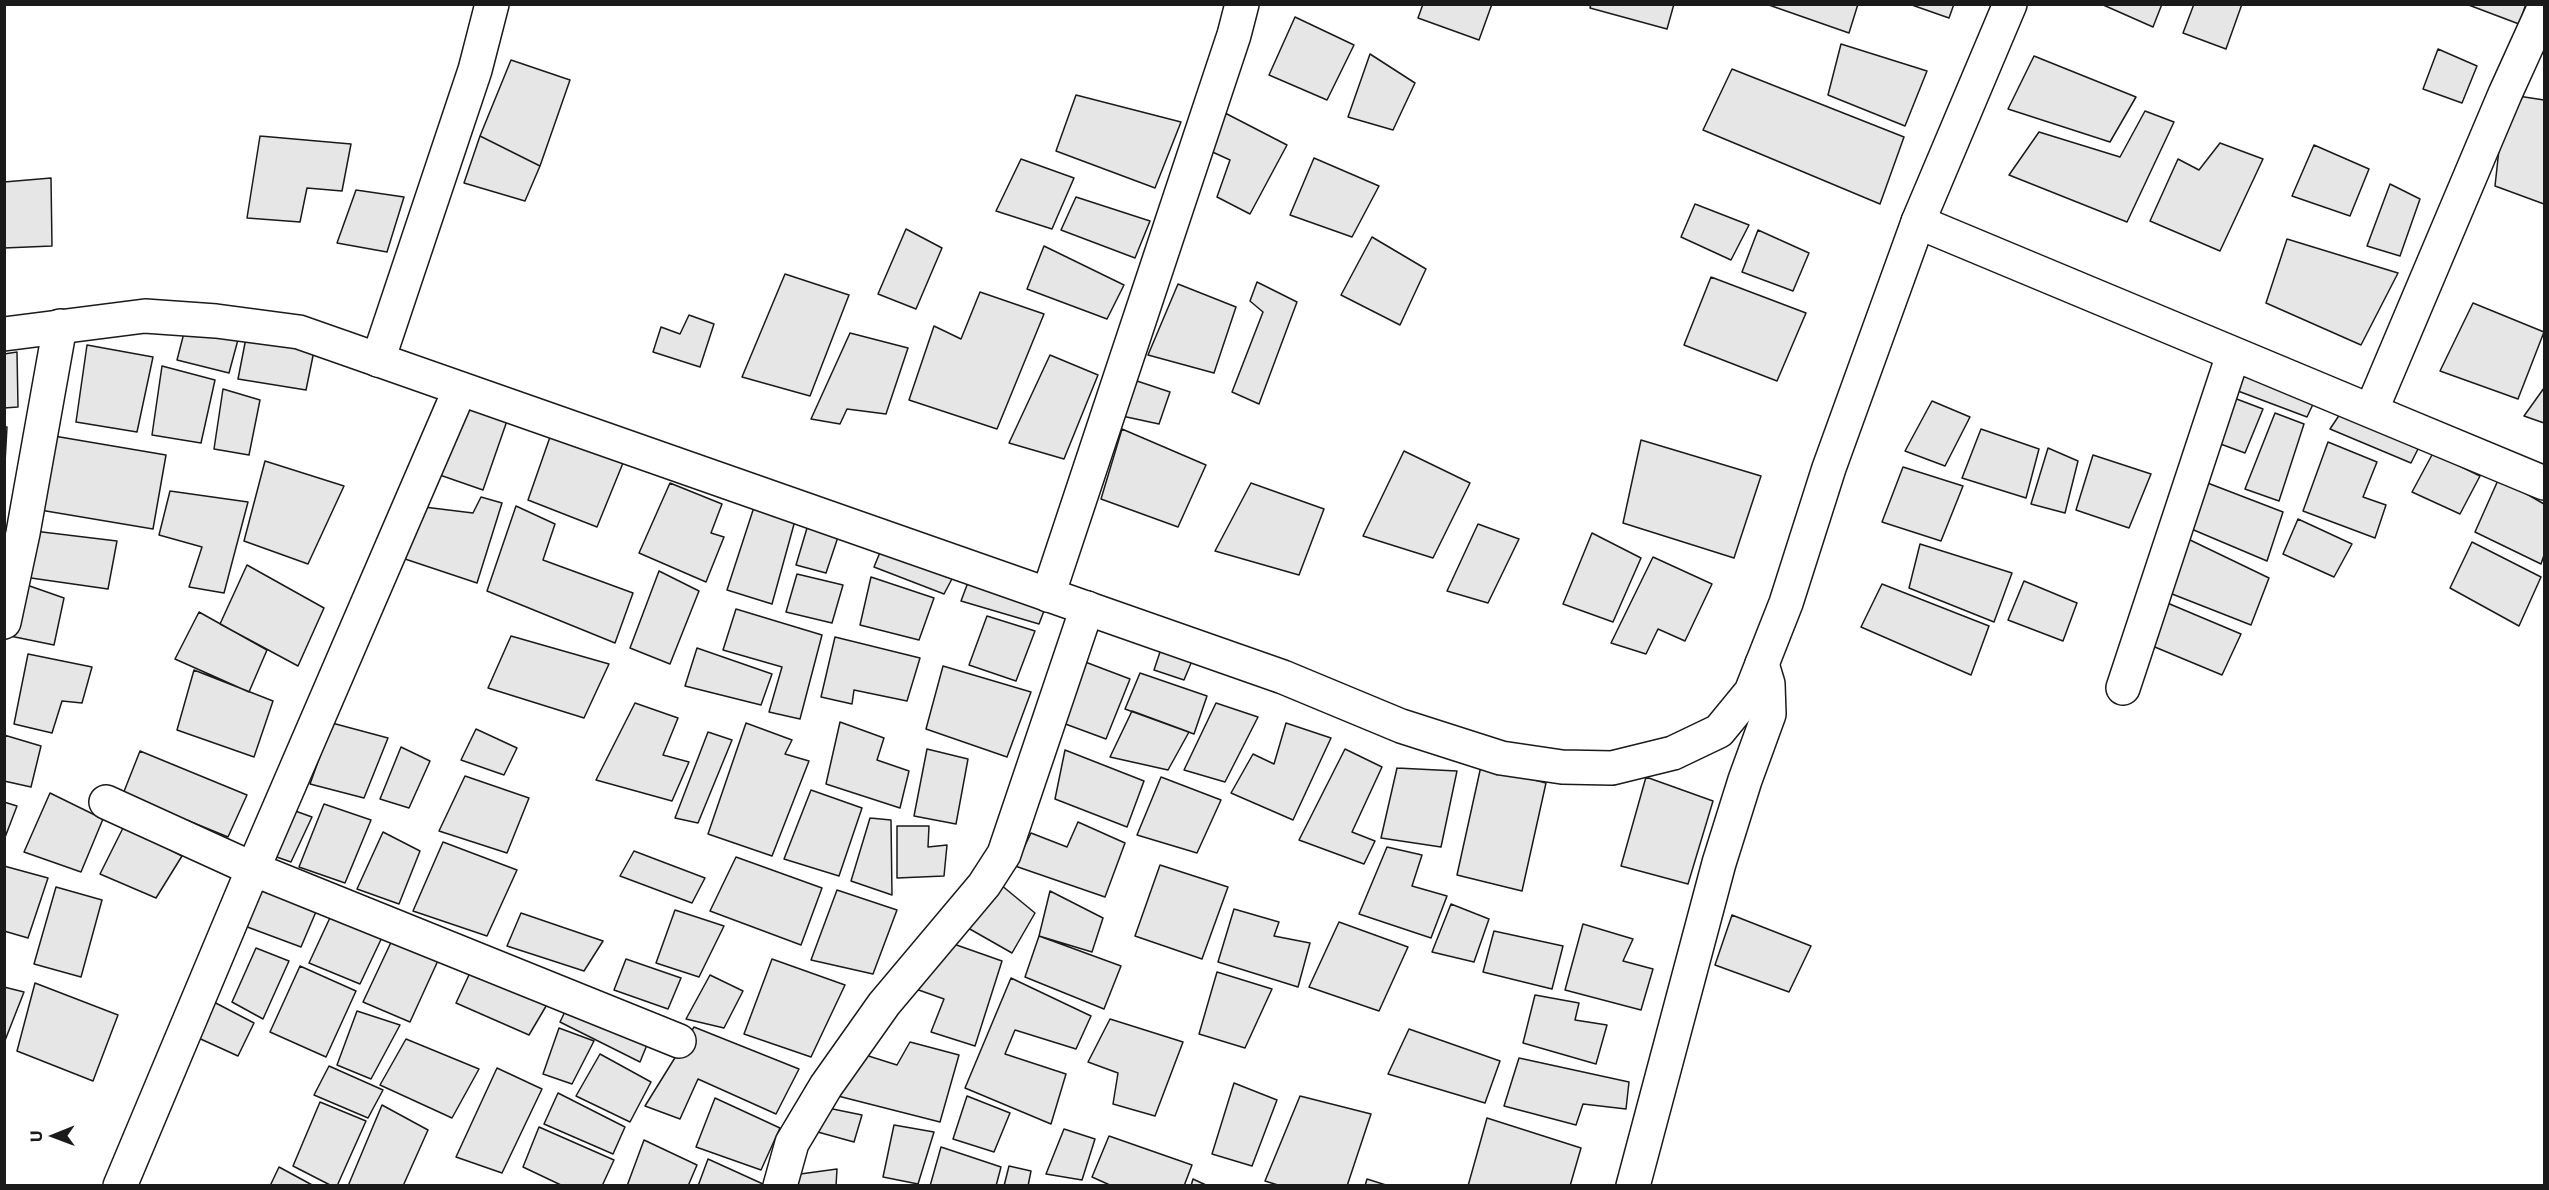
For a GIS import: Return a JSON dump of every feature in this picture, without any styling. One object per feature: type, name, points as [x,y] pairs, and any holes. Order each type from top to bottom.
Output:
[{"type":"street","points":[[378,360],[475,70],[492,4]]},
{"type":"street","points":[[1048,595],[1234,35],[1242,4]]},
{"type":"street","points":[[4,334],[145,315],[216,321],[299,332],[1283,677],[1401,726],[1501,758],[1562,767],[1612,768],[1673,753],[1719,731],[1751,692],[1786,603],[1829,468],[1918,222],[2010,4]]},
{"type":"street","points":[[2371,411],[2505,94],[2544,9]]},
{"type":"street","points":[[1918,222],[2544,483]]},
{"type":"street","points":[[4,622],[23,533],[60,326]]},
{"type":"street","points":[[2123,688],[2233,355]]},
{"type":"street","points":[[120,1185],[253,869],[460,389]]},
{"type":"street","points":[[780,1185],[792,1143],[826,1086],[884,1004],[984,885],[1004,854],[1087,608]]},
{"type":"street","points":[[1633,1185],[1719,863],[1769,714],[1768,684],[1762,664]]},
{"type":"street","points":[[106,802],[253,869],[679,1041]]},
{"type":"building","points":[[1423,4],[1492,4],[1479,40],[1418,18]]},
{"type":"building","points":[[1591,4],[1674,4],[1667,29],[1590,8]]},
{"type":"building","points":[[1766,4],[1858,4],[1849,33]]},
{"type":"building","points":[[1909,4],[1954,4],[1949,18]]},
{"type":"building","points":[[2101,4],[2162,4],[2153,27]]},
{"type":"building","points":[[2194,4],[2242,4],[2226,49],[2183,33]]},
{"type":"building","points":[[2466,4],[2526,4],[2519,24]]},
{"type":"building","points":[[1295,17],[1354,45],[1327,100],[1269,75]]},
{"type":"building","points":[[1841,44],[1927,71],[1905,126],[1828,95]]},
{"type":"building","points":[[2438,49],[2477,66],[2462,103],[2423,89]]},
{"type":"building","points":[[1370,54],[1415,83],[1393,130],[1348,117]]},
{"type":"building","points":[[2034,56],[2136,97],[2110,142],[2008,109]]},
{"type":"building","points":[[511,60],[570,80],[540,166],[480,136]]},
{"type":"building","points":[[1732,69],[1904,137],[1880,204],[1703,130]]},
{"type":"building","points":[[2505,94],[2544,100],[2544,204],[2495,186]]},
{"type":"building","points":[[1076,95],[1181,122],[1155,188],[1056,151]]},
{"type":"building","points":[[2145,111],[2174,122],[2127,222],[2009,175],[2039,132],[2120,157]]},
{"type":"building","points":[[1225,113],[1287,145],[1250,214],[1217,197],[1230,160],[1208,150]]},
{"type":"building","points":[[260,136],[351,144],[342,191],[307,188],[300,222],[247,218]]},
{"type":"building","points":[[480,136],[540,166],[525,201],[464,183]]},
{"type":"building","points":[[2220,143],[2263,159],[2220,251],[2150,221],[2178,159],[2199,170]]},
{"type":"building","points":[[2314,145],[2369,169],[2350,216],[2292,196]]},
{"type":"building","points":[[1314,158],[1379,186],[1352,237],[1290,215]]},
{"type":"building","points":[[1021,159],[1074,178],[1052,229],[996,211]]},
{"type":"building","points":[[51,178],[52,246],[4,248],[4,182]]},
{"type":"building","points":[[2390,184],[2420,199],[2400,256],[2367,246]]},
{"type":"building","points":[[356,190],[404,197],[387,252],[337,243]]},
{"type":"building","points":[[1076,197],[1150,221],[1135,258],[1061,230]]},
{"type":"building","points":[[1695,204],[1749,225],[1731,260],[1681,237]]},
{"type":"building","points":[[906,229],[942,248],[916,309],[878,294]]},
{"type":"building","points":[[1758,230],[1809,253],[1793,291],[1742,272]]},
{"type":"building","points":[[1372,237],[1426,269],[1400,325],[1341,295]]},
{"type":"building","points":[[2287,239],[2398,273],[2361,345],[2266,303]]},
{"type":"building","points":[[1044,246],[1124,285],[1107,319],[1027,289]]},
{"type":"building","points":[[785,274],[849,295],[810,396],[742,377]]},
{"type":"building","points":[[1711,277],[1806,313],[1777,381],[1684,345]]},
{"type":"building","points":[[1257,282],[1297,302],[1259,404],[1232,392],[1263,312],[1250,301]]},
{"type":"building","points":[[1178,284],[1236,307],[1214,373],[1148,355]]},
{"type":"building","points":[[980,292],[1044,314],[997,429],[909,400],[934,326],[961,339]]},
{"type":"building","points":[[2473,303],[2544,332],[2518,399],[2440,371]]},
{"type":"building","points":[[689,315],[714,324],[700,367],[653,352],[661,327],[680,334]]},
{"type":"building","points":[[185,329],[239,336],[229,373],[177,360]]},
{"type":"building","points":[[850,333],[908,348],[886,414],[847,409],[840,424],[811,419]]},
{"type":"building","points":[[246,338],[314,351],[306,390],[238,379]]},
{"type":"building","points":[[87,345],[153,357],[137,432],[76,422]]},
{"type":"building","points":[[17,352],[18,407],[4,408],[4,354]]},
{"type":"building","points":[[1050,355],[1098,375],[1064,459],[1009,443]]},
{"type":"building","points":[[162,366],[215,380],[201,443],[152,435]]},
{"type":"building","points":[[2240,367],[2315,400],[2307,417],[2230,388]]},
{"type":"building","points":[[1137,381],[1170,392],[1159,424],[1122,416]]},
{"type":"building","points":[[2544,388],[2544,423],[2524,416]]},
{"type":"building","points":[[223,389],[260,400],[249,455],[214,449]]},
{"type":"building","points":[[465,398],[509,415],[483,490],[434,473]]},
{"type":"building","points":[[2234,398],[2263,409],[2245,453],[2215,442]]},
{"type":"building","points":[[1932,401],[1970,417],[1945,466],[1905,451]]},
{"type":"building","points":[[2342,411],[2420,445],[2411,463],[2330,429]]},
{"type":"building","points":[[2275,413],[2304,424],[2279,501],[2245,489]]},
{"type":"building","points":[[4,427],[7,427],[4,481]]},
{"type":"building","points":[[1122,429],[1206,465],[1178,527],[1101,499]]},
{"type":"building","points":[[1981,429],[2039,449],[2026,498],[1962,478]]},
{"type":"building","points":[[54,436],[166,455],[153,529],[40,510]]},
{"type":"building","points":[[550,437],[623,463],[597,527],[528,500]]},
{"type":"building","points":[[1641,440],[1761,476],[1734,558],[1623,523]]},
{"type":"building","points":[[2328,442],[2377,462],[2363,497],[2386,505],[2375,538],[2303,511]]},
{"type":"building","points":[[2048,448],[2078,461],[2065,513],[2031,504]]},
{"type":"building","points":[[1404,451],[1470,483],[1433,558],[1363,536]]},
{"type":"building","points":[[2433,453],[2480,476],[2460,514],[2412,492]]},
{"type":"building","points":[[2093,455],[2151,474],[2129,528],[2076,510]]},
{"type":"building","points":[[265,461],[344,486],[308,564],[244,541]]},
{"type":"building","points":[[1903,467],[1963,486],[1941,541],[1882,522]]},
{"type":"building","points":[[2499,478],[2544,504],[2544,555],[2541,564],[2475,532]]},
{"type":"building","points":[[2205,482],[2283,512],[2267,561],[2189,528]]},
{"type":"building","points":[[670,483],[722,504],[711,533],[724,537],[706,582],[639,553]]},
{"type":"building","points":[[1251,483],[1324,509],[1299,575],[1215,551]]},
{"type":"building","points":[[170,491],[248,502],[224,593],[189,587],[202,547],[159,535]]},
{"type":"building","points":[[481,497],[502,503],[477,583],[405,559],[424,507],[473,513]]},
{"type":"building","points":[[755,504],[796,517],[772,604],[727,590]]},
{"type":"building","points":[[516,506],[555,524],[543,560],[633,593],[615,643],[487,591]]},
{"type":"building","points":[[810,518],[840,531],[826,573],[796,565]]},
{"type":"building","points":[[2298,519],[2352,544],[2334,577],[2283,554]]},
{"type":"building","points":[[1478,524],[1519,539],[1488,603],[1447,591]]},
{"type":"building","points":[[34,531],[117,541],[108,589],[24,577]]},
{"type":"building","points":[[1592,533],[1641,558],[1613,622],[1563,604]]},
{"type":"building","points":[[2188,539],[2269,578],[2251,625],[2167,592]]},
{"type":"building","points":[[2472,542],[2541,577],[2519,626],[2450,588]]},
{"type":"building","points":[[1920,544],[2012,573],[1994,622],[1909,588]]},
{"type":"building","points":[[883,545],[954,575],[944,594],[874,567]]},
{"type":"building","points":[[1653,557],[1712,584],[1685,641],[1658,629],[1646,654],[1611,643]]},
{"type":"building","points":[[247,565],[324,608],[298,666],[220,624]]},
{"type":"building","points":[[659,571],[699,591],[670,664],[630,648]]},
{"type":"building","points":[[797,574],[843,585],[832,623],[786,612]]},
{"type":"building","points":[[871,577],[934,598],[919,640],[860,625]]},
{"type":"building","points":[[970,577],[1047,603],[1039,624],[961,601]]},
{"type":"building","points":[[2024,581],[2077,603],[2063,641],[2008,620]]},
{"type":"building","points":[[24,584],[64,598],[54,645],[10,636]]},
{"type":"building","points":[[1882,584],[1989,626],[1971,675],[1861,627]]},
{"type":"building","points":[[2165,602],[2241,634],[2222,675],[2150,645]]},
{"type":"building","points":[[736,609],[822,635],[800,719],[769,712],[782,667],[723,650]]},
{"type":"building","points":[[199,612],[267,650],[249,692],[175,659]]},
{"type":"building","points":[[987,616],[1035,631],[1016,681],[969,665]]},
{"type":"building","points":[[511,636],[609,664],[584,718],[488,688]]},
{"type":"building","points":[[835,637],[920,658],[907,701],[854,690],[852,704],[821,697]]},
{"type":"building","points":[[1163,643],[1194,656],[1184,680],[1154,670]]},
{"type":"building","points":[[697,648],[772,674],[761,705],[685,686]]},
{"type":"building","points":[[28,654],[92,667],[82,703],[62,701],[52,733],[14,724]]},
{"type":"building","points":[[1080,660],[1130,679],[1106,739],[1060,722]]},
{"type":"building","points":[[943,666],[1031,692],[1007,757],[926,729]]},
{"type":"building","points":[[194,670],[273,701],[254,757],[177,730]]},
{"type":"building","points":[[1140,673],[1207,696],[1194,734],[1125,709]]},
{"type":"building","points":[[635,703],[678,718],[663,755],[689,762],[672,801],[596,780]]},
{"type":"building","points":[[1216,703],[1258,717],[1225,782],[1184,770]]},
{"type":"building","points":[[1132,711],[1189,732],[1168,770],[1110,757]]},
{"type":"building","points":[[840,722],[884,738],[877,760],[909,771],[900,808],[826,784]]},
{"type":"building","points":[[332,723],[388,738],[364,798],[310,784]]},
{"type":"building","points":[[746,723],[792,740],[785,754],[809,761],[772,856],[708,834]]},
{"type":"building","points":[[1286,723],[1331,738],[1293,820],[1231,793],[1253,754],[1274,764]]},
{"type":"building","points":[[476,729],[517,748],[504,775],[461,760]]},
{"type":"building","points":[[708,732],[732,740],[698,823],[675,818]]},
{"type":"building","points":[[4,735],[41,746],[31,787],[4,781]]},
{"type":"building","points":[[401,747],[430,761],[409,808],[380,799]]},
{"type":"building","points":[[927,749],[968,759],[956,824],[914,816]]},
{"type":"building","points":[[1345,749],[1382,767],[1352,832],[1375,841],[1364,864],[1299,840]]},
{"type":"building","points":[[1065,750],[1144,781],[1127,827],[1055,799]]},
{"type":"building","points":[[140,751],[247,795],[228,837],[123,794]]},
{"type":"building","points":[[1481,766],[1546,783],[1522,891],[1457,875]]},
{"type":"building","points":[[1397,768],[1457,771],[1441,847],[1381,838]]},
{"type":"building","points":[[465,776],[529,798],[507,853],[439,831]]},
{"type":"building","points":[[1161,777],[1221,800],[1197,853],[1137,835]]},
{"type":"building","points":[[1646,777],[1713,801],[1688,884],[1621,866]]},
{"type":"building","points":[[811,790],[862,808],[839,876],[784,859]]},
{"type":"building","points":[[50,793],[103,819],[81,872],[24,852]]},
{"type":"building","points":[[4,802],[17,806],[4,840]]},
{"type":"building","points":[[324,804],[371,820],[345,883],[299,867]]},
{"type":"building","points":[[287,808],[312,817],[291,862],[268,854]]},
{"type":"building","points":[[870,818],[891,820],[892,895],[851,881]]},
{"type":"building","points":[[1078,822],[1125,843],[1105,897],[1015,866],[1031,833],[1067,847]]},
{"type":"building","points":[[124,826],[182,856],[156,898],[100,874]]},
{"type":"building","points":[[897,826],[929,826],[928,847],[947,845],[944,876],[897,878]]},
{"type":"building","points":[[383,832],[420,851],[399,904],[357,889]]},
{"type":"building","points":[[443,842],[517,870],[487,936],[413,911]]},
{"type":"building","points":[[1387,847],[1422,855],[1412,886],[1447,896],[1431,938],[1359,914]]},
{"type":"building","points":[[634,851],[705,878],[692,903],[620,876]]},
{"type":"building","points":[[736,857],[822,888],[801,945],[710,911]]},
{"type":"building","points":[[1160,865],[1228,887],[1202,959],[1135,936]]},
{"type":"building","points":[[4,866],[48,878],[28,938],[4,931]]},
{"type":"building","points":[[259,880],[318,907],[301,947],[242,925]]},
{"type":"building","points":[[995,880],[1035,913],[1012,953],[961,924]]},
{"type":"building","points":[[56,887],[102,900],[81,977],[34,964]]},
{"type":"building","points":[[837,890],[897,910],[873,974],[811,960]]},
{"type":"building","points":[[1050,891],[1103,918],[1092,952],[1039,936]]},
{"type":"building","points":[[1451,904],[1489,919],[1474,962],[1432,952]]},
{"type":"building","points":[[334,909],[385,931],[360,984],[309,963]]},
{"type":"building","points":[[1234,909],[1279,922],[1274,936],[1310,943],[1298,987],[1218,962]]},
{"type":"building","points":[[675,910],[724,926],[699,977],[656,963]]},
{"type":"building","points":[[521,913],[603,941],[584,971],[507,946]]},
{"type":"building","points":[[1732,915],[1811,946],[1789,992],[1715,965]]},
{"type":"building","points":[[1339,922],[1408,947],[1379,1011],[1309,987]]},
{"type":"building","points":[[1583,924],[1633,939],[1623,961],[1653,969],[1641,1010],[1565,990]]},
{"type":"building","points":[[1494,931],[1563,946],[1552,989],[1483,972]]},
{"type":"building","points":[[394,936],[441,954],[410,1022],[363,1002]]},
{"type":"building","points":[[1039,936],[1121,966],[1104,1009],[1025,977]]},
{"type":"building","points":[[948,942],[1002,961],[975,1046],[931,1032],[944,999],[913,988]]},
{"type":"building","points":[[256,948],[289,961],[263,1019],[232,1002]]},
{"type":"building","points":[[626,959],[681,978],[668,1009],[614,990]]},
{"type":"building","points":[[772,959],[845,985],[811,1057],[744,1034]]},
{"type":"building","points":[[474,964],[552,996],[529,1035],[456,1003]]},
{"type":"building","points":[[300,966],[356,991],[326,1057],[270,1032]]},
{"type":"building","points":[[1217,972],[1272,989],[1245,1048],[1199,1034]]},
{"type":"building","points":[[710,975],[743,991],[724,1028],[686,1019]]},
{"type":"building","points":[[1011,978],[1091,1016],[1076,1049],[1015,1030],[1005,1054],[1066,1074],[1051,1124],[965,1088]]},
{"type":"building","points":[[35,983],[118,1015],[93,1081],[17,1051]]},
{"type":"building","points":[[4,987],[24,992],[4,1043]]},
{"type":"building","points":[[1535,995],[1579,1003],[1575,1020],[1607,1025],[1596,1064],[1523,1043]]},
{"type":"building","points":[[210,1000],[254,1023],[238,1056],[194,1036]]},
{"type":"building","points":[[570,1001],[651,1035],[640,1062],[560,1022]]},
{"type":"building","points":[[357,1011],[400,1025],[371,1079],[337,1065]]},
{"type":"building","points":[[1110,1019],[1183,1042],[1155,1116],[1113,1104],[1118,1073],[1088,1062]]},
{"type":"building","points":[[694,1027],[799,1069],[776,1114],[698,1079],[680,1119],[645,1106]]},
{"type":"building","points":[[559,1028],[594,1041],[572,1084],[543,1074]]},
{"type":"building","points":[[1409,1029],[1500,1061],[1485,1103],[1388,1074]]},
{"type":"building","points":[[406,1039],[479,1069],[452,1118],[380,1085]]},
{"type":"building","points":[[910,1042],[959,1055],[940,1122],[834,1095],[859,1053],[897,1065]]},
{"type":"building","points":[[600,1054],[651,1082],[630,1122],[576,1096]]},
{"type":"building","points":[[1519,1058],[1629,1082],[1626,1109],[1583,1104],[1576,1125],[1504,1106]]},
{"type":"building","points":[[329,1066],[383,1090],[368,1118],[314,1095]]},
{"type":"building","points":[[497,1068],[542,1089],[502,1173],[456,1157]]},
{"type":"building","points":[[1234,1083],[1277,1100],[1252,1166],[1212,1154]]},
{"type":"building","points":[[558,1093],[625,1127],[613,1154],[544,1124]]},
{"type":"building","points":[[967,1096],[1010,1113],[994,1152],[953,1139]]},
{"type":"building","points":[[1300,1096],[1371,1114],[1347,1186],[1281,1186],[1265,1181]]},
{"type":"building","points":[[715,1098],[780,1128],[761,1170],[696,1147]]},
{"type":"building","points":[[320,1102],[366,1121],[337,1186],[332,1186],[293,1166]]},
{"type":"building","points":[[382,1105],[428,1130],[403,1186],[348,1186]]},
{"type":"building","points":[[823,1107],[862,1115],[854,1142],[814,1131]]},
{"type":"building","points":[[1487,1118],[1581,1148],[1570,1186],[1468,1186]]},
{"type":"building","points":[[894,1125],[934,1132],[918,1184],[883,1177]]},
{"type":"building","points":[[539,1127],[614,1160],[602,1186],[563,1186],[523,1167]]},
{"type":"building","points":[[1064,1129],[1095,1139],[1082,1180],[1046,1174]]},
{"type":"building","points":[[1109,1136],[1192,1165],[1184,1186],[1112,1186],[1092,1177]]},
{"type":"building","points":[[644,1140],[697,1165],[688,1186],[627,1186]]},
{"type":"building","points":[[941,1147],[1001,1167],[996,1186],[930,1186]]},
{"type":"building","points":[[708,1159],[763,1184],[762,1186],[698,1186]]},
{"type":"building","points":[[1009,1166],[1031,1171],[1028,1186],[1004,1186]]},
{"type":"building","points":[[279,1167],[314,1186],[270,1186]]},
{"type":"building","points":[[837,1169],[836,1186],[793,1186],[793,1175]]},
{"type":"building","points":[[1193,1179],[1208,1186],[1191,1186]]},
{"type":"building","points":[[1367,1179],[1389,1186],[1365,1186]]}]
